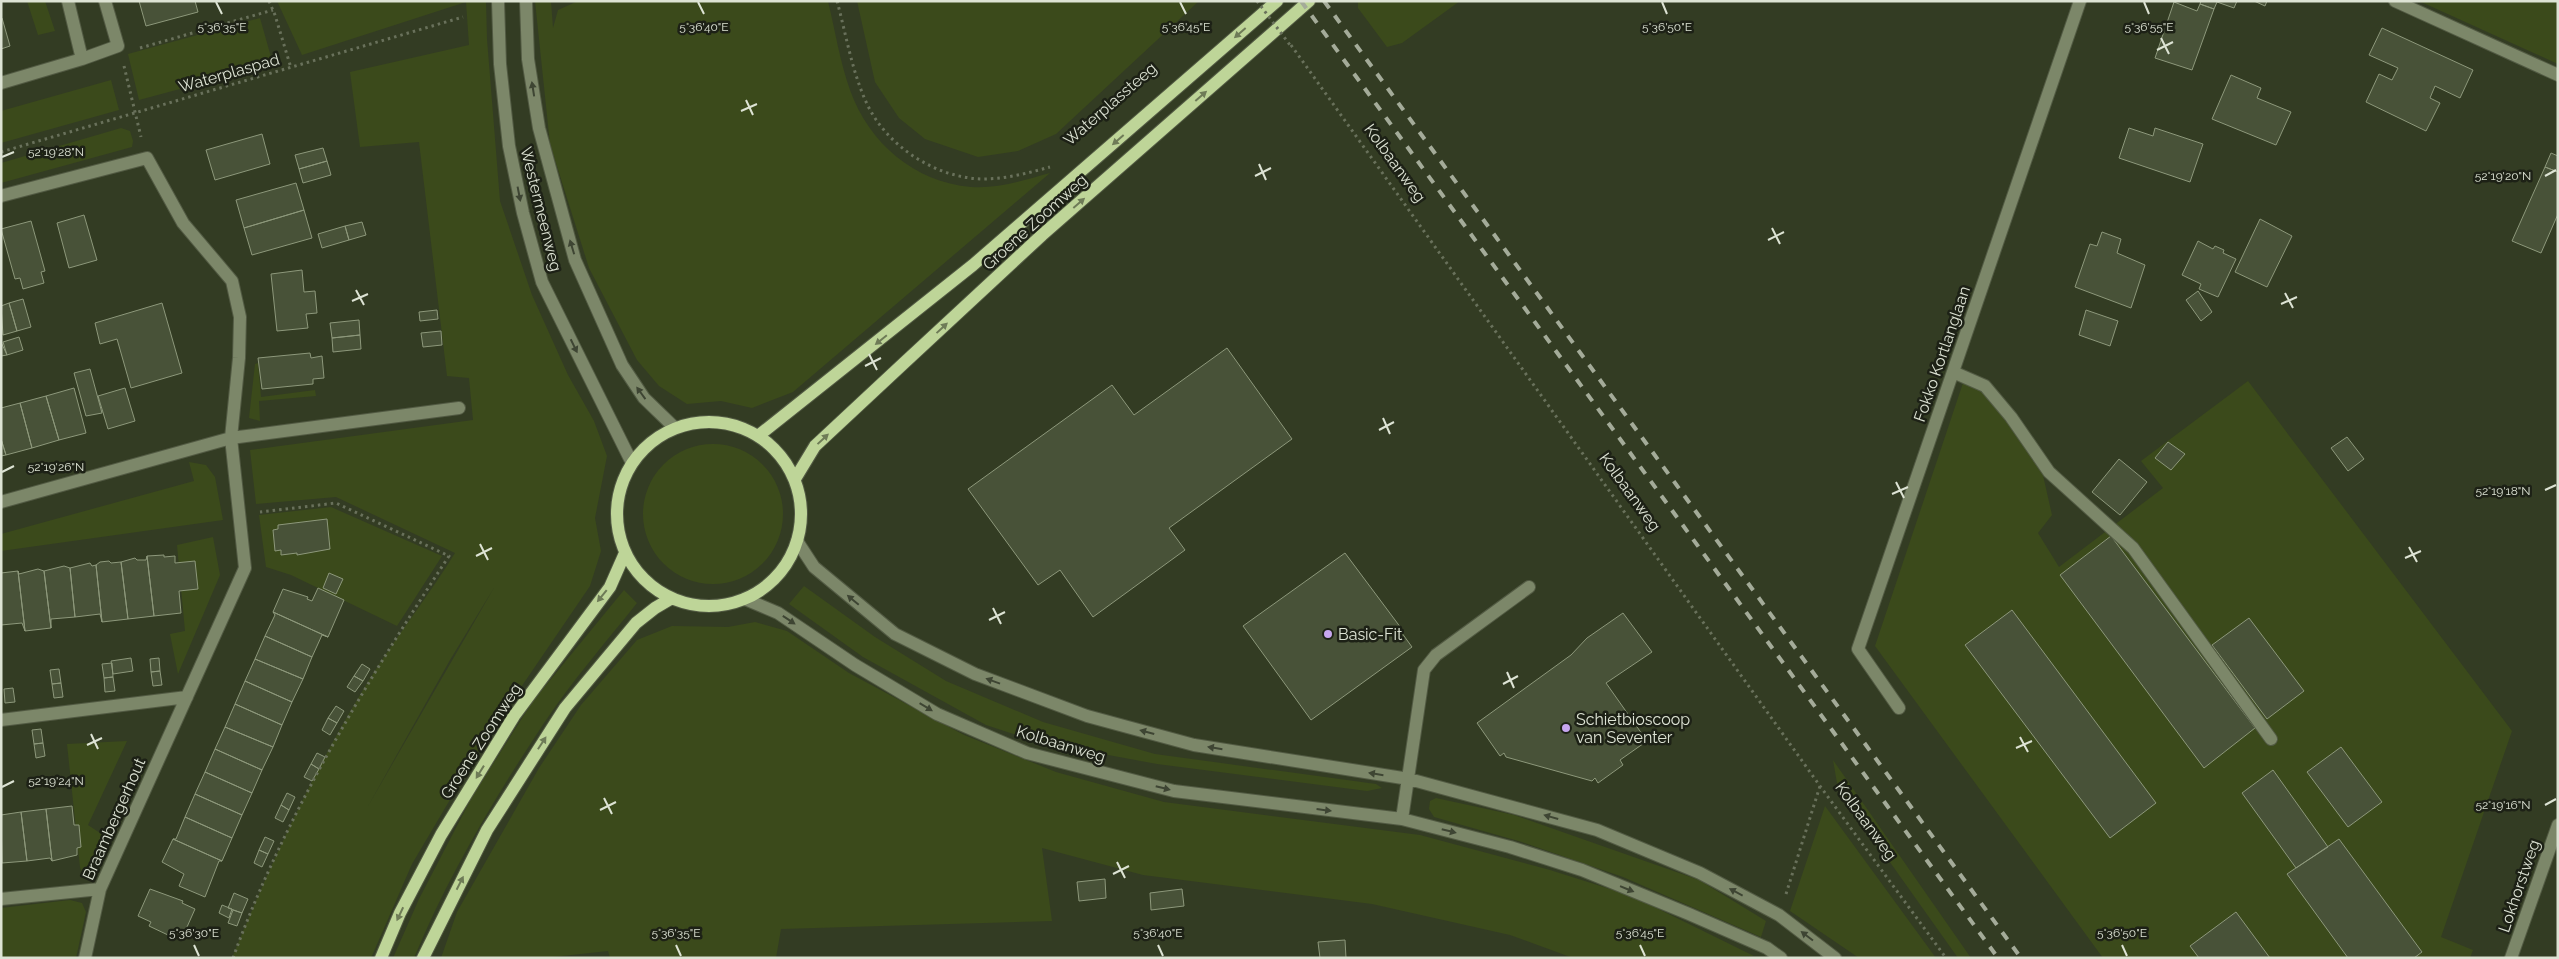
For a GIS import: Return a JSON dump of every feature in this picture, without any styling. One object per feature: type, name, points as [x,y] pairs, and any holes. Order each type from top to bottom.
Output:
[{"type":"main road","name":"Groene Zoomweg","points":[[758,436],[896,328],[1000,242],[1277,1]]},
{"type":"main road","name":"Groene Zoomweg","points":[[794,479],[815,446],[1042,235],[1309,1]]},
{"type":"main road","points":[[701,422],[727,423],[758,436],[777,451],[794,479],[801,510],[797,541],[786,565],[768,585],[745,599],[721,606],[696,605],[672,598],[644,580],[626,553],[617,523],[619,492],[632,463],[650,442],[675,428],[701,422]]},
{"type":"main road","name":"Groene Zoomweg","points":[[381,958],[400,913],[446,827],[514,716],[610,587],[626,553]]},
{"type":"main road","points":[[423,958],[487,830],[565,708],[636,623],[672,598]]},
{"type":"street","points":[[68,1],[82,59]]},
{"type":"street","points":[[1,83],[119,50],[105,1]]},
{"type":"street","name":"Westermeenweg","points":[[498,1],[500,64],[509,146],[523,213],[542,282],[632,463]]},
{"type":"street","name":"Westermeenweg","points":[[526,1],[528,59],[539,128],[575,260],[622,365],[644,398],[675,428]]},
{"type":"street","name":"Fokko Kortlanglaan","points":[[1899,708],[1858,649],[2080,1]]},
{"type":"street","points":[[2395,1],[2558,75]]},
{"type":"street","points":[[1,196],[147,158]]},
{"type":"street","name":"Braambergerhout","points":[[86,958],[100,889],[245,568],[231,438],[240,358],[240,317],[232,281],[184,223],[147,158]]},
{"type":"street","points":[[1953,372],[1985,386],[2011,417],[2049,472],[2133,548],[2271,739]]},
{"type":"street","points":[[1,502],[231,438],[459,408]]},
{"type":"street","points":[[797,541],[814,567],[895,634],[975,674],[1087,716],[1194,745],[1409,779],[1598,830],[1700,873],[1779,915],[1835,958]]},
{"type":"street","points":[[1402,819],[1424,670],[1436,655],[1529,586]]},
{"type":"street","name":"Kolbaanweg","points":[[745,599],[778,613],[855,665],[937,714],[1027,753],[1174,791],[1402,819],[1510,847],[1582,870],[1767,948],[1782,958]]},
{"type":"street","points":[[1,720],[187,697]]},
{"type":"street","name":"Lokhorstweg","points":[[2511,958],[2558,825]]},
{"type":"street","points":[[1,899],[100,889]]},
{"type":"path","points":[[269,1],[291,68]]},
{"type":"path","name":"Waterplassteeg","points":[[837,1],[866,102],[878,124],[911,155],[935,168],[958,176],[982,179],[1030,173],[1059,162]]},
{"type":"path","name":"Kolbaanweg","points":[[1257,1],[1820,786],[1946,958]]},
{"type":"path","points":[[147,158],[119,50],[273,10]]},
{"type":"path","name":"Waterplaspad","points":[[1,152],[462,17]]},
{"type":"path","points":[[233,958],[251,908],[315,779],[394,639],[449,556],[336,503],[239,514]]},
{"type":"path","points":[[1779,915],[1820,786]]},
{"type":"green space","points":[[27,1],[45,1],[55,31],[38,35]]},
{"type":"green space","points":[[277,1],[486,1],[487,39],[500,201],[532,295],[568,375],[594,421],[607,456],[595,518],[601,551],[590,586],[487,737],[412,864],[371,958],[232,958],[298,809],[336,736],[378,666],[455,553],[336,497],[256,504],[250,450],[473,420],[469,378],[447,376],[419,142],[360,147],[350,72],[469,45],[466,2],[302,55]],"holes":[[[495,586],[367,808],[450,660]]]},
{"type":"green space","points":[[535,1],[551,1],[553,28],[558,10],[578,1],[828,1],[843,68],[858,109],[869,127],[896,156],[913,168],[931,177],[950,184],[971,187],[1001,185],[1050,173],[793,392],[752,408],[721,401],[687,404],[659,386],[637,360],[589,268],[550,144]]},
{"type":"green space","points":[[857,1],[1199,1],[1056,134],[1018,151],[978,157],[925,139],[899,118],[875,82]]},
{"type":"green space","points":[[1358,1],[1460,1],[1402,43],[1387,47],[1358,8]]},
{"type":"green space","points":[[2419,1],[2558,1],[2558,64]]},
{"type":"green space","points":[[260,18],[273,64],[139,100],[128,54]]},
{"type":"green space","points":[[111,80],[119,110],[1,143],[1,111]]},
{"type":"green space","points":[[121,128],[130,131],[133,141],[132,147],[1,183],[1,163]]},
{"type":"green space","points":[[258,363],[261,397],[315,390],[316,396],[259,401],[260,421],[249,418],[255,364]]},
{"type":"green space","points":[[1966,374],[2009,411],[2040,462],[2052,515],[2038,533],[2059,567],[2163,488],[2141,461],[2248,381],[2512,731],[2441,937],[2473,950],[2470,958],[2103,958],[1875,646]]},
{"type":"green space","points":[[713,444],[740,450],[752,456],[762,465],[771,475],[777,487],[783,514],[777,541],[771,553],[762,563],[752,572],[740,578],[713,584],[686,578],[674,572],[664,563],[655,553],[649,541],[643,514],[649,487],[655,475],[664,465],[674,456],[686,450]]},
{"type":"green space","points":[[189,462],[206,465],[215,477],[223,520],[1,551],[1,534],[194,481]]},
{"type":"green space","points":[[331,507],[442,556],[397,626],[291,575],[266,567],[259,515]]},
{"type":"green space","points":[[213,537],[220,575],[178,674],[170,634],[185,631],[177,545]]},
{"type":"green space","points":[[804,586],[875,637],[946,681],[1043,722],[1155,754],[1376,784],[1382,788],[1367,791],[1157,764],[1038,742],[986,725],[863,657],[789,604]]},
{"type":"green space","points":[[624,590],[637,603],[566,692],[508,779],[457,867],[414,958],[393,958],[419,899],[472,797],[533,701]]},
{"type":"green space","points":[[755,622],[787,631],[849,673],[964,735],[1056,772],[1164,802],[1420,835],[1550,870],[1632,896],[1754,956],[1573,958],[1510,935],[1372,904],[1143,875],[1042,848],[1052,921],[781,929],[776,958],[610,958],[608,951],[544,958],[441,958],[457,912],[539,768],[581,705],[637,640],[672,626],[728,627]]},
{"type":"green space","points":[[127,741],[88,825],[106,837],[94,866],[83,876],[80,867],[67,744]]},
{"type":"green space","points":[[1833,760],[1971,958],[1958,958],[1838,789]]},
{"type":"green space","points":[[1436,798],[1514,815],[1699,880],[1766,921],[1761,937],[1623,877],[1522,842],[1434,817],[1429,809],[1430,801]]},
{"type":"green space","points":[[1825,806],[1936,958],[1859,958],[1790,911]]},
{"type":"green space","points":[[70,900],[82,903],[86,912],[76,958],[1,958],[1,908]]},
{"type":"building","points":[[139,1],[195,1],[198,12],[146,26]]},
{"type":"building","points":[[2201,1],[2237,1],[2234,8],[2217,2],[2214,9],[2200,4]]},
{"type":"building","points":[[2254,1],[2267,1],[2265,6]]},
{"type":"building","points":[[2174,2],[2197,11],[2200,4],[2214,9],[2192,70],[2155,58]]},
{"type":"building","points":[[1,19],[10,46],[1,49]]},
{"type":"building","points":[[2382,28],[2473,70],[2460,98],[2435,86],[2430,98],[2440,103],[2426,131],[2366,102],[2379,74],[2392,80],[2398,68],[2369,55]]},
{"type":"building","points":[[2231,75],[2261,88],[2257,98],[2291,112],[2276,145],[2212,119]]},
{"type":"building","points":[[2129,128],[2153,136],[2155,128],[2203,144],[2190,182],[2119,158]]},
{"type":"building","points":[[262,134],[270,164],[215,180],[206,150]]},
{"type":"building","points":[[323,148],[327,161],[299,169],[295,155]]},
{"type":"building","points":[[2551,153],[2558,156],[2558,172],[2545,167]]},
{"type":"building","points":[[327,161],[331,175],[303,183],[299,169]]},
{"type":"building","points":[[2545,167],[2558,172],[2558,214],[2541,253],[2512,241]]},
{"type":"building","points":[[296,183],[304,210],[244,228],[236,200]]},
{"type":"building","points":[[304,210],[312,238],[252,255],[244,228]]},
{"type":"building","points":[[84,215],[97,260],[69,268],[57,223]]},
{"type":"building","points":[[2260,219],[2292,236],[2267,287],[2235,272]]},
{"type":"building","points":[[31,221],[45,271],[41,272],[44,283],[23,289],[20,278],[15,279],[1,229]]},
{"type":"building","points":[[362,222],[366,235],[349,240],[345,226]]},
{"type":"building","points":[[345,226],[349,240],[322,248],[318,234]]},
{"type":"building","points":[[2102,232],[2121,239],[2117,253],[2145,265],[2131,308],[2075,287],[2090,244],[2097,246]]},
{"type":"building","points":[[2198,241],[2213,249],[2215,246],[2224,250],[2223,253],[2236,259],[2218,297],[2199,289],[2201,284],[2182,275]]},
{"type":"building","points":[[302,270],[304,292],[315,291],[317,313],[306,314],[308,328],[277,331],[271,274]]},
{"type":"building","points":[[2198,291],[2212,312],[2201,321],[2186,300]]},
{"type":"building","points":[[23,299],[31,327],[17,331],[9,303]]},
{"type":"building","points":[[9,303],[17,331],[3,335],[1,306]]},
{"type":"building","points":[[162,303],[182,373],[131,388],[117,339],[100,344],[95,323]]},
{"type":"building","points":[[437,310],[438,319],[420,321],[419,312]]},
{"type":"building","points":[[2086,310],[2118,321],[2110,346],[2079,335]]},
{"type":"building","points":[[359,320],[360,335],[332,338],[330,323]]},
{"type":"building","points":[[441,331],[442,345],[423,347],[421,333]]},
{"type":"building","points":[[360,335],[361,349],[333,352],[332,338]]},
{"type":"building","points":[[19,337],[23,350],[7,355],[3,342]]},
{"type":"building","points":[[1,342],[7,355],[1,356]]},
{"type":"building","points":[[1227,348],[1292,439],[1169,528],[1185,550],[1093,617],[1060,570],[1038,585],[968,489],[1112,385],[1134,415]]},
{"type":"building","points":[[310,353],[311,358],[322,356],[324,378],[313,379],[313,384],[262,389],[258,358]]},
{"type":"building","points":[[90,369],[102,413],[86,416],[74,373]]},
{"type":"building","points":[[74,388],[86,433],[59,440],[46,396]]},
{"type":"building","points":[[125,388],[135,421],[108,429],[98,396]]},
{"type":"building","points":[[46,396],[59,440],[32,448],[20,403]]},
{"type":"building","points":[[20,403],[32,448],[6,455],[1,439],[1,408]]},
{"type":"building","points":[[2347,437],[2364,459],[2348,471],[2331,448]]},
{"type":"building","points":[[1,439],[6,455],[1,456]]},
{"type":"building","points":[[2168,442],[2185,454],[2171,470],[2155,458]]},
{"type":"building","points":[[2119,459],[2147,482],[2120,515],[2092,492]]},
{"type":"building","points":[[327,519],[330,549],[297,555],[297,553],[281,555],[281,550],[275,551],[273,530],[278,529],[278,525]]},
{"type":"building","points":[[2111,536],[2255,728],[2204,768],[2060,575]]},
{"type":"building","points":[[1345,553],[1401,628],[1399,629],[1412,647],[1311,720],[1243,626]]},
{"type":"building","points":[[164,555],[164,557],[175,556],[175,563],[195,561],[198,589],[179,591],[181,613],[154,616],[147,556]]},
{"type":"building","points":[[147,556],[154,616],[128,619],[121,562],[135,558],[137,560],[146,560]]},
{"type":"building","points":[[109,561],[111,563],[121,562],[128,619],[102,622],[96,565],[100,562]]},
{"type":"building","points":[[90,563],[92,566],[96,565],[102,622],[100,614],[75,617],[70,568]]},
{"type":"building","points":[[64,566],[70,568],[75,617],[51,619],[51,628],[44,571]]},
{"type":"building","points":[[38,569],[44,571],[51,628],[25,631],[18,571],[19,574]]},
{"type":"building","points":[[18,571],[25,631],[22,623],[1,625],[1,573]]},
{"type":"building","points":[[329,573],[343,579],[336,594],[323,588]]},
{"type":"building","points":[[318,588],[344,600],[328,637],[273,612],[283,589],[308,597],[307,599],[312,601]]},
{"type":"building","points":[[2012,610],[2156,803],[2110,838],[1965,645]]},
{"type":"building","points":[[273,612],[328,637],[322,635],[312,657],[265,636],[275,615]]},
{"type":"building","points":[[1623,613],[1652,652],[1606,683],[1647,741],[1620,760],[1623,765],[1598,783],[1595,778],[1592,781],[1506,757],[1504,753],[1500,756],[1477,723],[1571,655],[1587,638]]},
{"type":"building","points":[[2249,618],[2304,691],[2267,719],[2212,645]]},
{"type":"building","points":[[265,636],[312,657],[303,679],[255,659]]},
{"type":"building","points":[[131,658],[133,671],[113,674],[111,661]]},
{"type":"building","points":[[159,658],[160,671],[151,672],[150,659]]},
{"type":"building","points":[[255,659],[303,679],[292,702],[245,681]]},
{"type":"building","points":[[112,663],[113,677],[104,678],[102,664]]},
{"type":"building","points":[[362,664],[370,669],[363,681],[354,676]]},
{"type":"building","points":[[59,669],[61,683],[52,684],[50,670]]},
{"type":"building","points":[[160,671],[162,685],[153,686],[151,672]]},
{"type":"building","points":[[354,676],[363,681],[355,692],[347,687]]},
{"type":"building","points":[[113,677],[115,691],[105,692],[104,678]]},
{"type":"building","points":[[245,681],[292,702],[282,725],[235,704]]},
{"type":"building","points":[[61,683],[63,697],[54,698],[52,684]]},
{"type":"building","points":[[13,688],[15,702],[5,703],[4,689]]},
{"type":"building","points":[[235,704],[282,725],[273,747],[225,727]]},
{"type":"building","points":[[336,706],[344,711],[337,723],[328,718]]},
{"type":"building","points":[[328,718],[337,723],[330,735],[322,730]]},
{"type":"building","points":[[225,727],[273,747],[262,770],[215,749]]},
{"type":"building","points":[[41,729],[43,743],[34,744],[32,730]]},
{"type":"building","points":[[43,743],[45,756],[36,758],[34,744]]},
{"type":"building","points":[[2341,747],[2382,802],[2348,827],[2307,772]]},
{"type":"building","points":[[215,749],[262,770],[252,793],[205,772]]},
{"type":"building","points":[[317,753],[325,757],[319,769],[311,764]]},
{"type":"building","points":[[311,764],[319,769],[312,781],[304,777]]},
{"type":"building","points":[[2273,770],[2328,847],[2296,868],[2242,793]]},
{"type":"building","points":[[205,772],[252,793],[242,815],[195,794]]},
{"type":"building","points":[[287,793],[295,797],[289,810],[281,805]]},
{"type":"building","points":[[195,794],[242,815],[232,838],[185,817]]},
{"type":"building","points":[[281,805],[289,810],[283,822],[275,818]]},
{"type":"building","points":[[72,806],[74,825],[79,825],[81,847],[77,848],[77,855],[52,861],[46,809]]},
{"type":"building","points":[[46,809],[52,861],[50,858],[27,861],[21,812]]},
{"type":"building","points":[[21,812],[27,861],[2,863],[1,815]]},
{"type":"building","points":[[185,817],[232,838],[222,861],[173,839],[176,839]]},
{"type":"building","points":[[265,837],[274,841],[268,854],[259,850]]},
{"type":"building","points":[[173,839],[222,861],[219,861],[205,897],[179,886],[184,874],[162,862]]},
{"type":"building","points":[[2339,839],[2422,952],[2414,958],[2348,958],[2287,874]]},
{"type":"building","points":[[259,850],[268,854],[262,867],[254,863]]},
{"type":"building","points":[[1105,879],[1106,898],[1079,901],[1077,882]]},
{"type":"building","points":[[150,889],[183,901],[182,903],[195,909],[183,936],[170,930],[168,935],[149,926],[151,922],[138,916]]},
{"type":"building","points":[[1182,889],[1184,906],[1151,910],[1150,893]]},
{"type":"building","points":[[234,893],[248,899],[242,913],[228,908]]},
{"type":"building","points":[[222,905],[232,909],[229,918],[219,913]]},
{"type":"building","points":[[233,910],[242,913],[237,926],[228,923]]},
{"type":"building","points":[[2236,912],[2270,958],[2199,958],[2190,946]]},
{"type":"building","points":[[1345,940],[1346,958],[1320,958],[1318,942]]},
{"type":"railway","points":[[1301,1],[1998,958]]},
{"type":"railway","points":[[1324,1],[2021,958]]},
{"type":"place","name":"Basic-Fit","points":[[1328,634]]},
{"type":"place","name":"Schietbioscoop van Seventer","points":[[1566,728]]}]
